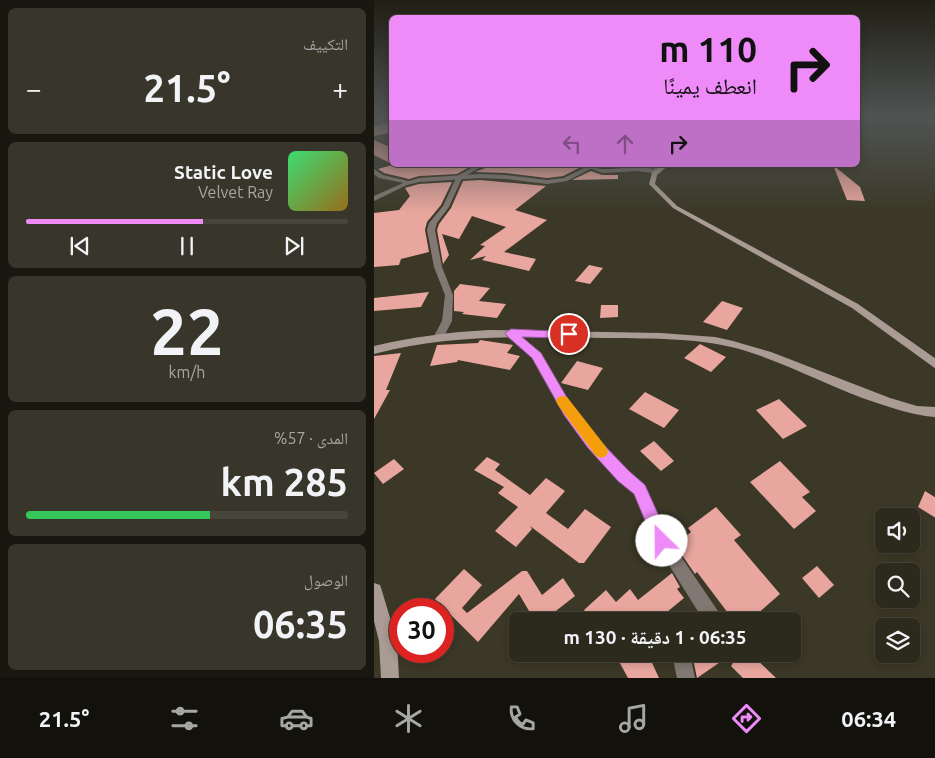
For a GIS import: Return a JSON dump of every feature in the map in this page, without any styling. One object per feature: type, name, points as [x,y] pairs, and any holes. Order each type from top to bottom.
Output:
[{"type":"main road","points":[[663,167],[654,173],[652,184],[675,206],[855,306],[935,365]]},
{"type":"main road","points":[[374,350],[404,341],[438,336],[511,333],[715,340],[750,349],[863,394],[921,412],[935,412]]},
{"type":"main road","points":[[374,591],[388,641],[390,678]]},
{"type":"street","points":[[438,336],[447,321],[449,295],[438,267],[431,230],[433,223],[446,207],[459,177],[477,167]]},
{"type":"street","points":[[374,171],[381,177],[409,182],[459,177],[506,177],[547,182],[565,180],[591,167]]},
{"type":"street","points":[[595,167],[603,171],[636,169],[654,173],[657,167]]},
{"type":"street","points":[[374,199],[409,182]]},
{"type":"street","points":[[511,333],[537,356],[569,412],[593,443],[640,490],[662,541],[710,612]]},
{"type":"street","points":[[683,662],[686,678]]},
{"type":"building","points":[[374,150],[389,150],[389,162],[374,155]]},
{"type":"building","points":[[389,166],[469,167],[457,174],[419,176],[409,179],[384,173],[378,169]]},
{"type":"building","points":[[488,167],[581,167],[563,176],[547,178],[506,173],[475,172]]},
{"type":"building","points":[[834,167],[860,187],[865,201],[847,200]]},
{"type":"building","points":[[591,171],[602,175],[618,175],[618,179],[572,180]]},
{"type":"building","points":[[480,180],[546,186],[515,210],[547,220],[504,252],[536,259],[529,271],[482,260],[486,256],[470,260],[485,246],[480,245],[506,227],[472,216],[459,239],[442,234],[449,255],[443,264],[437,230],[439,224],[451,208],[463,181]]},
{"type":"building","points":[[452,182],[441,205],[427,222],[425,230],[429,252],[401,259],[399,265],[374,267],[374,213],[399,210],[410,196],[405,188],[419,184]]},
{"type":"building","points":[[589,265],[603,268],[590,284],[575,281]]},
{"type":"building","points":[[460,284],[490,288],[479,301],[506,304],[497,318],[462,314],[464,312],[454,311],[454,291]]},
{"type":"building","points":[[429,292],[421,307],[374,311],[374,298]]},
{"type":"building","points":[[722,301],[743,308],[727,330],[703,322]]},
{"type":"building","points":[[601,305],[618,305],[618,317],[600,318]]},
{"type":"building","points":[[480,340],[513,345],[507,353],[520,356],[510,370],[458,360],[457,362],[430,366],[437,345],[478,343]]},
{"type":"building","points":[[700,344],[726,357],[711,372],[684,358]]},
{"type":"building","points":[[401,353],[386,390],[390,390],[374,419],[374,356]]},
{"type":"building","points":[[577,361],[603,368],[588,390],[561,383]]},
{"type":"building","points":[[645,392],[679,410],[664,428],[629,409]]},
{"type":"building","points":[[779,399],[807,426],[783,439],[756,410]]},
{"type":"building","points":[[654,441],[674,461],[661,471],[640,451]]},
{"type":"building","points":[[487,457],[500,464],[495,470],[530,495],[546,478],[565,491],[546,513],[568,529],[585,509],[611,527],[584,563],[579,563],[530,526],[532,529],[516,547],[495,531],[518,507],[498,493],[504,487],[474,470]]},
{"type":"building","points":[[394,459],[404,469],[383,484],[374,473]]},
{"type":"building","points":[[780,461],[810,492],[802,497],[816,511],[794,529],[750,482]]},
{"type":"building","points":[[925,491],[936,498],[936,518],[920,508],[918,507]]},
{"type":"building","points":[[716,507],[741,535],[734,540],[780,594],[759,612],[727,612],[697,572],[695,574],[675,545],[691,532],[688,528]]},
{"type":"building","points":[[817,566],[834,585],[819,598],[802,578]]},
{"type":"building","points":[[464,569],[482,585],[462,608],[467,613],[522,571],[527,571],[542,595],[563,578],[575,596],[555,612],[530,612],[519,594],[478,642],[454,618],[454,598],[436,598]]},
{"type":"building","points":[[672,573],[680,587],[677,589],[684,598],[667,612],[585,612],[584,610],[606,590],[616,602],[630,589],[638,600]]},
{"type":"building","points":[[619,662],[652,662],[659,678],[628,678]]},
{"type":"building","points":[[694,662],[720,662],[697,678]]},
{"type":"building","points":[[734,662],[759,662],[776,678],[743,678],[731,666]]},
{"type":"slow traffic","points":[[562,401],[601,452]]},
{"type":"route","points":[[569,334],[511,333],[537,356],[569,412],[593,443],[640,490],[662,541]]}]
